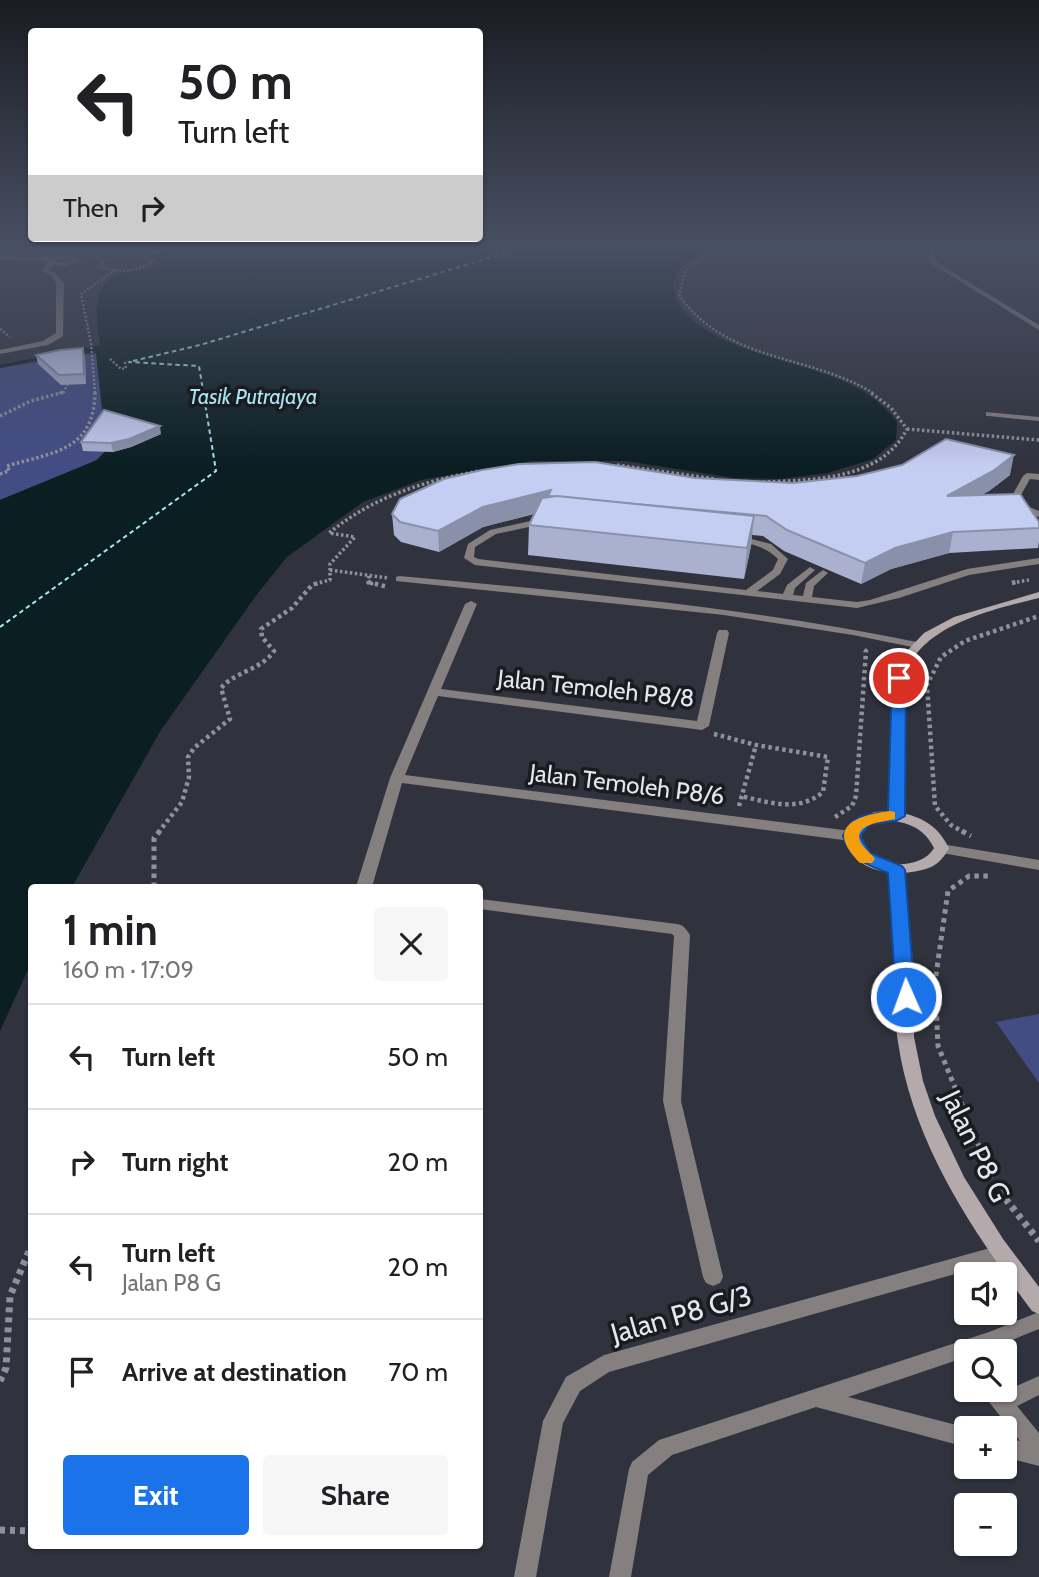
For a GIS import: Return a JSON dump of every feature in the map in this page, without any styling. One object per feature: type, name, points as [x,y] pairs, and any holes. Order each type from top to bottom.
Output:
[{"type":"street","points":[[0,352],[52,341],[60,334],[60,320]]},
{"type":"street","points":[[896,816],[899,678],[917,645],[949,624],[1039,595]]},
{"type":"street","points":[[365,884],[397,778],[471,604]]},
{"type":"street","name":"Jalan Temoleh P8/8","points":[[435,692],[702,726],[723,633]]},
{"type":"street","name":"Jalan Temoleh P8/6","points":[[397,778],[851,836]]},
{"type":"street","points":[[896,816],[928,828],[938,838],[941,849],[932,863],[922,868],[896,870],[864,857],[855,847],[851,836],[855,826],[865,819],[896,816]]},
{"type":"street","points":[[941,849],[1039,865]]},
{"type":"street","name":"Jalan P8 G","points":[[896,870],[905,973],[907,1045],[924,1113],[949,1165],[1001,1253],[1039,1304]]},
{"type":"street","points":[[483,904],[677,929],[682,935],[672,1101],[713,1277]]},
{"type":"lane","points":[[989,414],[1039,419]]},
{"type":"lane","points":[[1039,477],[1027,476],[1012,503],[1039,514]]},
{"type":"lane","points":[[556,520],[494,532],[471,546],[469,558],[475,562],[857,605],[882,602],[955,576],[998,565],[1039,561]]},
{"type":"lane","points":[[725,537],[760,541],[775,550],[783,559],[777,572],[748,593]]},
{"type":"lane","points":[[787,598],[790,587],[810,570]]},
{"type":"lane","points":[[807,600],[809,585],[824,573]]},
{"type":"lane","points":[[604,599],[612,578]]},
{"type":"lane","points":[[397,583],[604,599],[845,629],[917,645]]},
{"type":"lane","name":"Jalan P8 G/3","points":[[525,1577],[554,1421],[573,1384],[604,1364],[1001,1253]]},
{"type":"lane","points":[[996,1339],[1039,1320]]},
{"type":"lane","points":[[620,1577],[639,1469],[666,1447],[954,1356]]},
{"type":"lane","points":[[1017,1391],[1039,1385]]},
{"type":"lane","points":[[817,1398],[954,1434]]},
{"type":"lane","points":[[1002,1402],[1039,1449]]},
{"type":"lane","points":[[1017,1450],[1039,1456]]},
{"type":"path","points":[[0,474],[9,471],[7,466],[67,445],[86,433],[91,422],[96,360],[86,320]]},
{"type":"path","points":[[110,359],[121,369],[126,368],[125,363],[129,362]]},
{"type":"path","points":[[0,416],[31,401],[64,392],[67,385]]},
{"type":"path","points":[[907,429],[1039,440]]},
{"type":"path","points":[[330,570],[397,583]]},
{"type":"path","points":[[369,576],[368,583],[373,585],[397,583]]},
{"type":"path","points":[[982,839],[951,825],[935,806],[927,685],[942,657],[965,641],[1039,616]]},
{"type":"path","points":[[825,821],[852,806],[856,796],[866,651],[858,645]]},
{"type":"path","points":[[702,726],[722,738],[828,757],[823,792],[807,804],[794,806],[740,796]]},
{"type":"path","points":[[736,820],[740,796],[756,745]]},
{"type":"path","points":[[1004,878],[974,875],[948,891],[935,982],[938,1046],[965,1118],[1000,1192],[1039,1241]]},
{"type":"path","points":[[0,1381],[6,1368],[10,1296],[28,1253]]},
{"type":"path","points":[[0,1530],[28,1531]]},
{"type":"shaded area","points":[[96,353],[106,453],[91,463],[0,500],[0,368]]},
{"type":"shaded area","points":[[1039,1014],[1039,1083],[996,1022]]},
{"type":"water","name":"Tasik Putrajaya","points":[[97,320],[692,320],[733,344],[810,369],[859,389],[880,403],[897,422],[896,440],[873,459],[828,473],[781,479],[734,478],[626,461],[532,461],[421,480],[363,502],[287,557],[258,593],[161,730],[74,884],[28,884],[28,970],[0,1031],[0,500],[97,460],[107,449],[96,353],[58,356],[0,368],[0,365],[100,345]]},
{"type":"building","points":[[83,348],[84,374],[59,375],[36,355],[60,350]]},
{"type":"building","points":[[104,410],[160,426],[129,439],[111,443],[81,442]]},
{"type":"building","points":[[946,439],[1014,455],[993,471],[947,496],[1020,494],[1039,522],[1039,528],[953,532],[895,548],[865,563],[787,530],[766,516],[548,496],[551,490],[483,507],[438,531],[400,522],[392,514],[400,499],[444,479],[519,464],[595,462],[695,478],[793,483],[857,476],[902,465]]},
{"type":"building","points":[[557,496],[754,516],[747,548],[529,525],[542,498]]},
{"type":"ferry route","points":[[133,361],[200,345],[284,320]]},
{"type":"ferry route","points":[[0,627],[216,471],[199,366],[129,362]]},
{"type":"slow traffic","points":[[866,859],[855,847],[851,836],[855,826],[865,819],[890,816]]},
{"type":"route","points":[[899,678],[896,816],[865,819],[855,826],[851,836],[855,847],[864,857],[878,865],[896,870],[906,997]]}]
